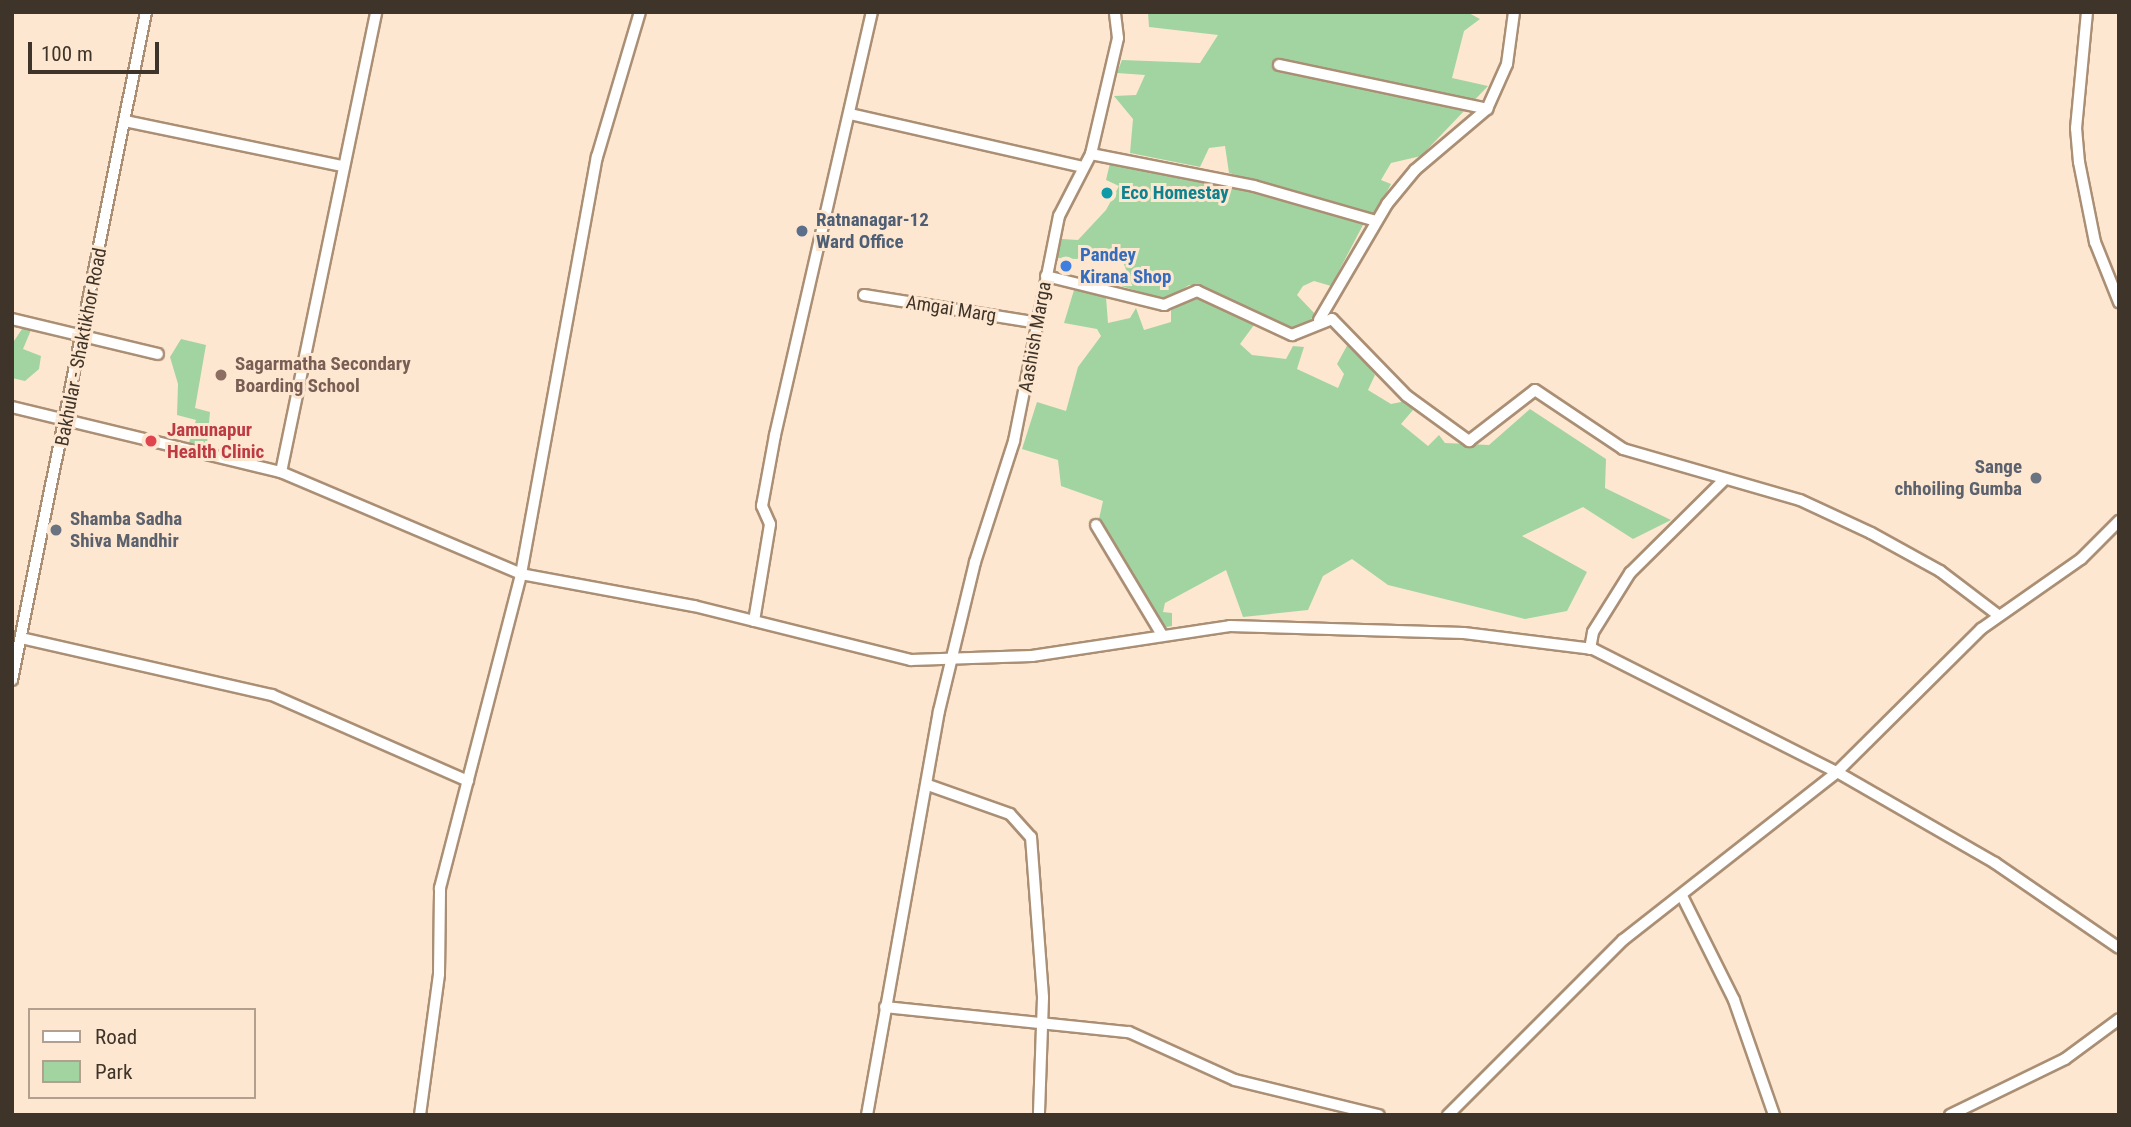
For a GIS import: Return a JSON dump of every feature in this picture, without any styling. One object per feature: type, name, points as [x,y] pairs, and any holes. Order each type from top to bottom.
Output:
[{"type":"street","name":"Bakhular - Shaktikhor Road","points":[[12,681],[69,421],[80,336],[146,12]]},
{"type":"street","points":[[281,472],[342,166],[376,12]]},
{"type":"street","points":[[420,1115],[439,974],[440,888],[521,574],[597,157],[640,12]]},
{"type":"street","points":[[754,621],[770,524],[762,506],[775,435],[873,12]]},
{"type":"street","name":"Aashish Marga","points":[[867,1115],[928,785],[975,562],[1014,442],[1059,216],[1091,153],[1118,38],[1115,12]]},
{"type":"street","points":[[1319,320],[1376,221],[1415,170],[1487,109],[1507,64],[1514,12]]},
{"type":"street","points":[[2087,12],[2076,128],[2079,162],[2095,242],[2119,302]]},
{"type":"street","points":[[1279,65],[1487,109]]},
{"type":"street","points":[[850,114],[1083,167]]},
{"type":"street","points":[[125,121],[342,166]]},
{"type":"street","points":[[1091,153],[1254,186],[1376,221]]},
{"type":"street","points":[[1046,276],[1164,304],[1196,291],[1292,335],[1319,320],[1332,319],[1457,436],[1469,441],[1535,390],[1623,449],[1800,500],[1871,533],[1940,571],[1998,615]]},
{"type":"street","name":"Amgai Marg","points":[[864,295],[1039,323]]},
{"type":"street","points":[[12,319],[159,354]]},
{"type":"street","points":[[12,407],[281,472],[521,574],[754,621],[911,660],[953,663],[1230,626],[1370,629],[1590,649],[1837,772],[1995,863],[2119,947]]},
{"type":"street","points":[[1590,649],[1593,632],[1630,573],[1724,480]]},
{"type":"street","points":[[1448,1115],[1577,982],[1837,772],[1998,615],[2081,559],[2119,521]]},
{"type":"street","points":[[1096,525],[1162,635]]},
{"type":"street","points":[[21,638],[272,695],[468,781]]},
{"type":"street","points":[[928,785],[1010,814],[1031,837],[1042,1022],[1039,1115]]},
{"type":"street","points":[[1682,896],[1734,1000],[1774,1115]]},
{"type":"street","points":[[885,1007],[1129,1032],[1235,1080],[1378,1115]]},
{"type":"street","points":[[1950,1115],[2065,1059],[2119,1019]]},
{"type":"green space","points":[[1148,12],[1467,12],[1480,19],[1464,31],[1452,78],[1488,86],[1421,156],[1391,163],[1381,180],[1391,184],[1374,216],[1229,173],[1225,146],[1209,148],[1200,167],[1130,153],[1133,119],[1114,96],[1136,95],[1145,75],[1117,73],[1122,60],[1200,63],[1218,35],[1149,27]]},
{"type":"green space","points":[[1110,163],[1159,168],[1364,223],[1331,286],[1314,281],[1303,286],[1297,295],[1316,315],[1298,330],[1205,288],[1189,285],[1166,300],[1121,286],[1127,272],[1121,257],[1087,251],[1077,259],[1056,258],[1062,239],[1078,240],[1106,210],[1119,186],[1106,180]]},
{"type":"green space","points":[[1074,290],[1106,297],[1108,323],[1130,318],[1136,308],[1144,330],[1171,322],[1171,307],[1187,298],[1203,300],[1254,325],[1240,344],[1252,355],[1286,359],[1293,346],[1304,347],[1297,369],[1338,388],[1344,374],[1337,364],[1349,342],[1375,375],[1368,390],[1391,404],[1406,401],[1413,410],[1401,424],[1428,446],[1439,435],[1445,443],[1489,445],[1530,409],[1606,459],[1605,488],[1671,520],[1633,539],[1583,507],[1522,536],[1587,572],[1567,611],[1525,619],[1388,585],[1352,559],[1323,576],[1308,610],[1243,617],[1226,570],[1165,603],[1163,612],[1172,613],[1172,626],[1157,629],[1099,519],[1103,501],[1061,486],[1058,460],[1022,449],[1037,402],[1066,411],[1078,367],[1101,336],[1097,329],[1064,323]]},
{"type":"green space","points":[[24,326],[31,330],[23,349],[41,356],[39,369],[25,381],[12,378],[12,344]]},
{"type":"green space","points":[[181,339],[206,345],[195,408],[210,412],[207,444],[189,443],[196,420],[177,415],[178,384],[170,357]]},
{"type":"place","name":"Eco Homestay","points":[[1107,193]]},
{"type":"place","name":"Ratnanagar-12 Ward Office","points":[[802,231]]},
{"type":"place","name":"Pandey Kirana Shop","points":[[1066,266]]},
{"type":"place","name":"Sagarmatha Secondary Boarding School","points":[[221,375]]},
{"type":"place","name":"Jamunapur Health Clinic","points":[[151,441]]},
{"type":"place","name":"Sange chhoiling Gumba","points":[[2036,478]]},
{"type":"place","name":"Shamba Sadha Shiva Mandhir","points":[[56,530]]}]
